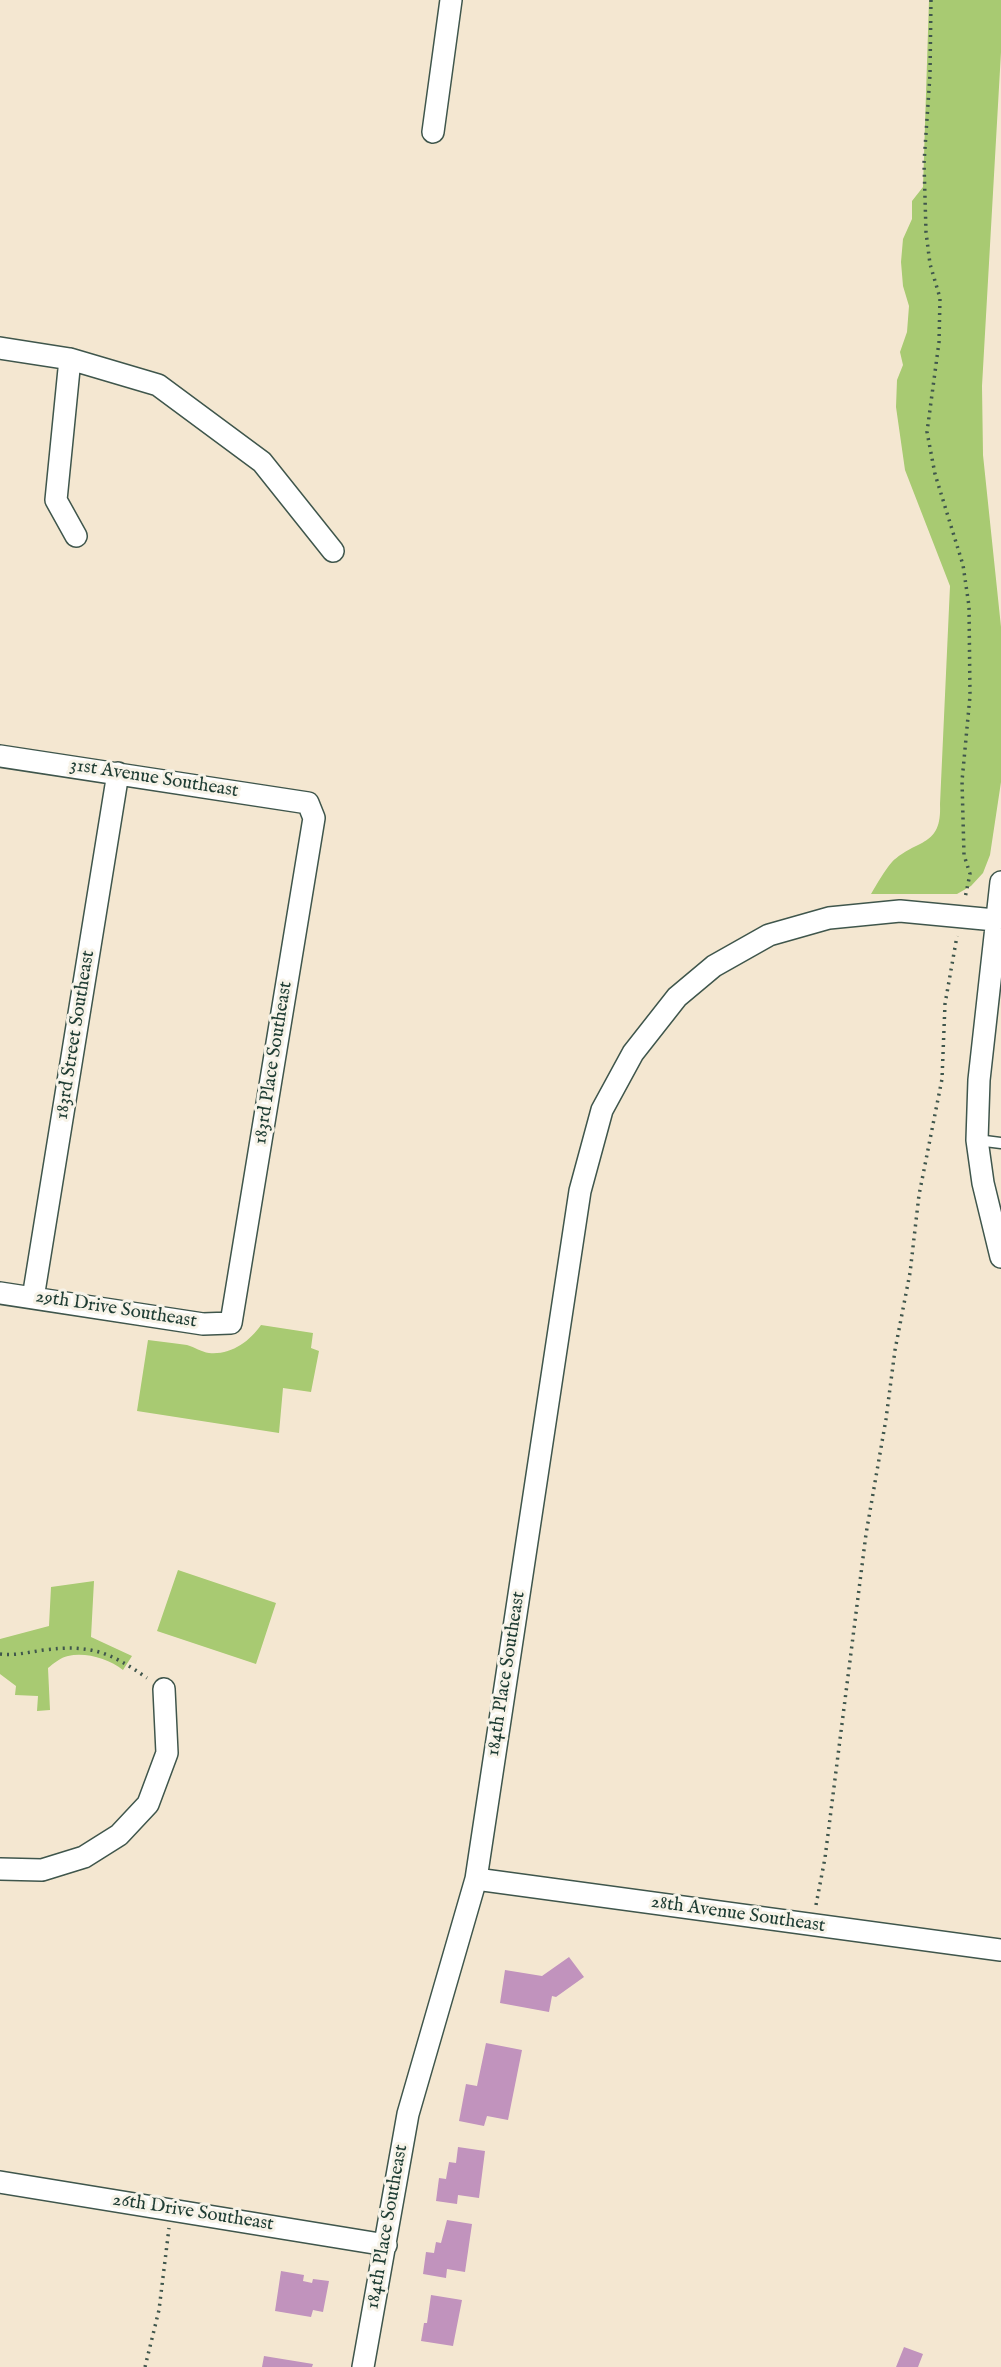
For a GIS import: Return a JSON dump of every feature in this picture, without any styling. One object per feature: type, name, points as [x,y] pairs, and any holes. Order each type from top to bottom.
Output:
[{"type":"street","points":[[433,132],[452,0]]},
{"type":"street","points":[[0,348],[70,359],[158,385],[262,462],[333,551]]},
{"type":"street","points":[[70,359],[56,500],[76,536]]},
{"type":"street","name":"31st Avenue Southeast","points":[[0,756],[308,803]]},
{"type":"street","name":"183rd Street Southeast","points":[[33,1298],[118,773]]},
{"type":"street","name":"183rd Place Southeast","points":[[231,1323],[314,818],[308,803]]},
{"type":"street","points":[[1001,882],[979,1080],[977,1140],[983,1183],[998,1234],[1001,1257]]},
{"type":"street","name":"184th Place Southeast","points":[[363,2367],[408,2114],[476,1879],[580,1191],[602,1110],[633,1053],[677,997],[714,966],[769,935],[829,918],[900,911],[961,917]]},
{"type":"street","points":[[961,917],[995,920]]},
{"type":"street","name":"29th Drive Southeast","points":[[0,1293],[203,1324],[231,1323]]},
{"type":"street","points":[[0,1869],[42,1870],[84,1857],[119,1835],[148,1804],[167,1753],[164,1689]]},
{"type":"street","name":"28th Avenue Southeast","points":[[476,1879],[1001,1950]]},
{"type":"street","name":"26th Drive Southeast","points":[[0,2182],[386,2245]]},
{"type":"lane","points":[[977,1140],[1001,1143]]},
{"type":"path","points":[[812,1925],[825,1858],[870,1508],[910,1273],[919,1195],[942,1079],[946,1004],[970,873],[964,855],[962,781],[970,696],[969,606],[963,565],[935,474],[927,432],[939,342],[940,298],[930,264],[926,232],[924,163],[930,75],[931,0]]},
{"type":"path","points":[[0,1654],[85,1648],[117,1658],[164,1689]]},
{"type":"path","points":[[145,2367],[159,2310],[170,2210]]},
{"type":"green space","points":[[929,0],[1001,0],[1001,52],[982,386],[983,455],[1001,627],[1001,782],[990,855],[983,873],[971,886],[957,894],[871,894],[892,862],[932,835],[940,818],[950,586],[905,470],[896,407],[897,380],[903,365],[900,352],[907,332],[909,306],[903,286],[903,239],[912,219],[912,201],[923,187]]},
{"type":"green space","points":[[261,1325],[313,1333],[311,1348],[319,1351],[311,1392],[283,1388],[279,1433],[137,1411],[148,1340],[187,1345],[206,1352],[225,1352],[251,1337]]},
{"type":"green space","points":[[178,1570],[276,1603],[256,1664],[157,1631]]},
{"type":"green space","points":[[94,1581],[91,1637],[132,1656],[123,1670],[90,1656],[75,1655],[60,1659],[48,1668],[50,1710],[37,1711],[38,1696],[15,1695],[16,1686],[0,1674],[0,1639],[49,1626],[51,1587]]},
{"type":"building","points":[[569,1957],[584,1977],[556,1997],[552,1996],[549,2012],[500,2003],[505,1970],[542,1976]]},
{"type":"building","points":[[486,2043],[522,2050],[508,2120],[487,2116],[484,2126],[459,2121],[466,2084],[477,2086]]},
{"type":"building","points":[[458,2147],[485,2151],[479,2198],[458,2195],[457,2204],[436,2201],[439,2178],[446,2179],[449,2162],[456,2163]]},
{"type":"building","points":[[447,2220],[472,2224],[465,2272],[447,2269],[446,2278],[423,2274],[426,2252],[434,2253],[436,2242],[441,2243]]},
{"type":"building","points":[[281,2271],[304,2275],[303,2281],[312,2283],[313,2279],[329,2281],[323,2312],[313,2310],[311,2317],[275,2311]]},
{"type":"building","points":[[431,2295],[462,2300],[453,2346],[421,2341]]},
{"type":"building","points":[[904,2347],[923,2354],[918,2367],[896,2367]]},
{"type":"building","points":[[264,2356],[313,2364],[312,2367],[262,2367]]}]
